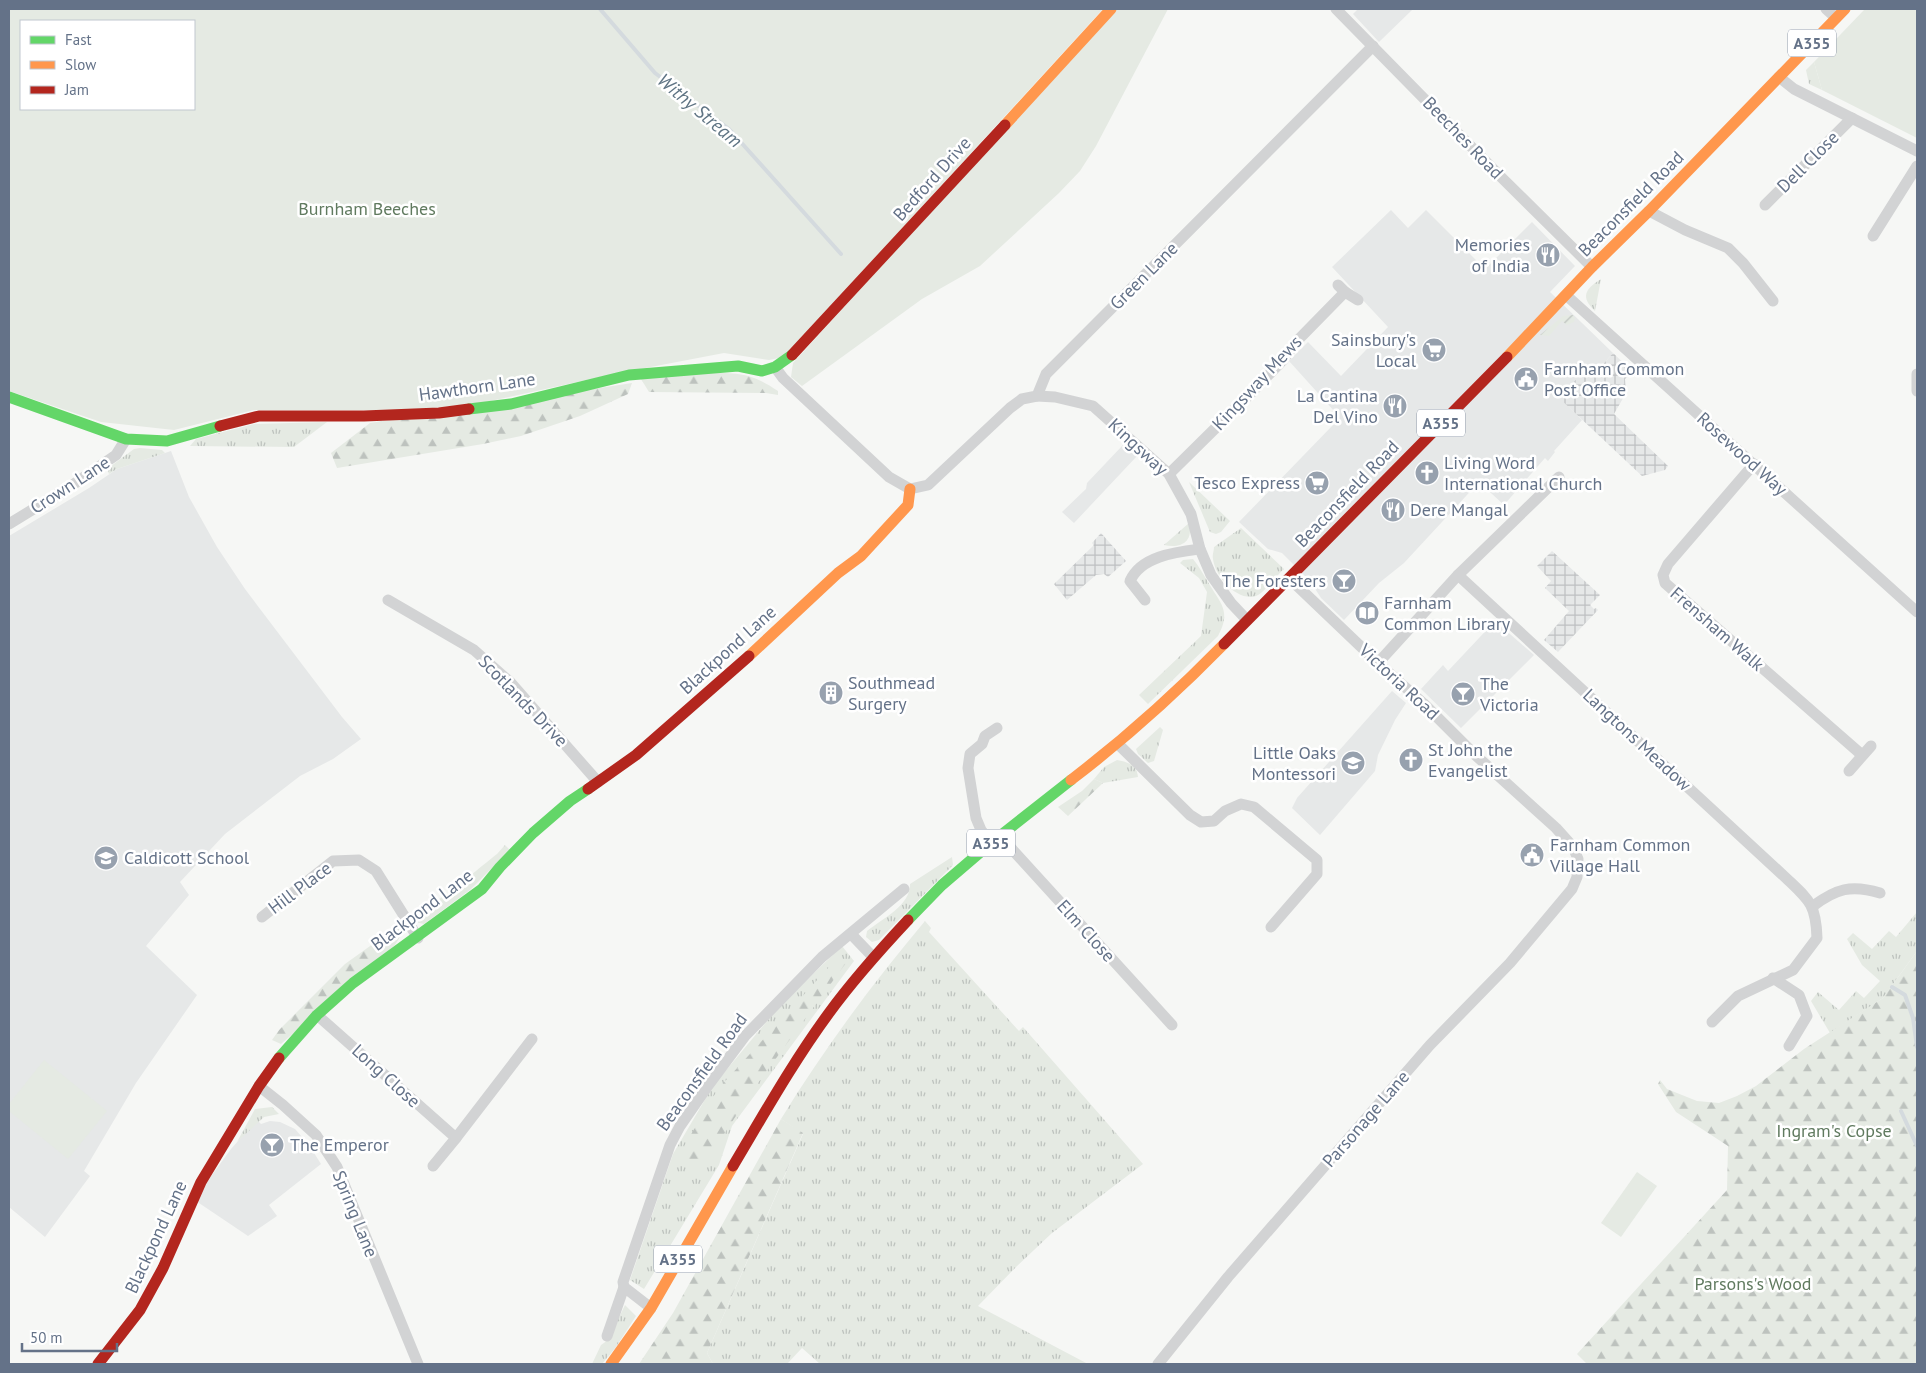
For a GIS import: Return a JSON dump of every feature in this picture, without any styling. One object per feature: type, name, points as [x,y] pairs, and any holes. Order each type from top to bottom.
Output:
[{"type":"street","name":"Bedford Drive","points":[[775,367],[790,359],[871,274],[1111,9]]},
{"type":"street","name":"Beeches Road","points":[[1336,9],[1592,267]]},
{"type":"street","points":[[1826,9],[1836,18]]},
{"type":"street","name":"Beaconsfield Road","points":[[611,1364],[651,1308],[699,1222],[792,1067],[829,1013],[873,957],[942,885],[995,840],[1118,744],[1180,689],[1567,296],[1592,267],[1845,9]]},
{"type":"street","name":"Green Lane","points":[[1037,396],[1046,374],[1374,46]]},
{"type":"street","points":[[1779,77],[1794,89],[1917,150]]},
{"type":"street","name":"Dell Close","points":[[1765,206],[1852,118]]},
{"type":"street","points":[[1873,236],[1917,166]]},
{"type":"street","points":[[1649,211],[1685,230],[1728,248],[1743,263],[1773,301]]},
{"type":"street","name":"Kingsway Mews","points":[[1169,474],[1283,360],[1296,342],[1342,289],[1358,300]]},
{"type":"street","name":"Rosewood Way","points":[[1567,296],[1917,612]]},
{"type":"street","name":"Hawthorn Lane","points":[[9,397],[126,439],[167,441],[259,416],[364,416],[439,413],[511,404],[629,375],[738,366],[762,372],[775,367]]},
{"type":"street","points":[[775,367],[783,378],[889,477],[910,489],[928,485],[1010,408],[1022,399],[1037,396]]},
{"type":"street","points":[[1917,374],[1917,391]]},
{"type":"street","name":"Kingsway","points":[[1037,396],[1055,397],[1094,406],[1169,474],[1191,514],[1200,549],[1211,575],[1246,620]]},
{"type":"street","name":"Crown Lane","points":[[9,524],[72,486],[116,455],[126,439]]},
{"type":"street","name":"Frensham Walk","points":[[1754,464],[1668,564],[1662,575],[1665,583],[1789,685],[1862,755]]},
{"type":"street","points":[[1378,663],[1458,575],[1559,477]]},
{"type":"street","name":"Blackpond Lane","points":[[98,1364],[140,1310],[163,1268],[201,1182],[259,1086],[282,1053],[317,1015],[353,983],[418,938],[482,889],[500,867],[533,833],[570,801],[636,756],[706,695],[838,573],[861,556],[908,505],[910,489]]},
{"type":"street","points":[[1145,600],[1130,581],[1133,575],[1149,561],[1173,553],[1200,549]]},
{"type":"street","name":"Langtons Meadow","points":[[1458,575],[1800,890],[1813,906]]},
{"type":"street","name":"Victoria Road","points":[[1290,578],[1378,663],[1556,828],[1573,847],[1578,859],[1577,877]]},
{"type":"street","name":"Scotlands Drive","points":[[388,600],[474,650],[510,682],[598,782]]},
{"type":"street","name":"Elm Close","points":[[997,728],[985,736],[982,744],[970,754],[968,768],[976,818],[981,830],[995,840],[1172,1025]]},
{"type":"street","points":[[1118,744],[1190,815],[1201,822],[1214,820],[1225,811],[1241,804],[1254,807],[1317,860],[1317,874],[1270,927]]},
{"type":"street","points":[[1849,771],[1871,746]]},
{"type":"street","name":"Hill Place","points":[[262,917],[333,861],[359,860],[376,871],[418,938]]},
{"type":"street","name":"Parsonage Lane","points":[[1158,1364],[1228,1277],[1430,1044],[1510,963],[1572,889],[1577,877]]},
{"type":"street","points":[[1712,1022],[1738,996],[1793,970],[1817,938],[1813,906],[1842,889],[1860,889],[1880,893]]},
{"type":"street","name":"Beaconsfield Road","points":[[607,1336],[624,1287],[623,1282],[628,1264],[661,1169],[680,1126],[745,1036],[822,957],[904,890]]},
{"type":"street","points":[[851,934],[873,957]]},
{"type":"street","points":[[1773,978],[1799,995],[1806,1016],[1789,1046]]},
{"type":"street","name":"Long Close","points":[[317,1015],[456,1138]]},
{"type":"street","points":[[433,1166],[532,1039]]},
{"type":"street","name":"Spring Lane","points":[[259,1086],[316,1135],[337,1167],[418,1364]]},
{"type":"street","points":[[624,1287],[651,1308]]},
{"type":"shaded area","points":[[1358,9],[1413,9],[1379,42],[1353,14]]},
{"type":"shaded area","points":[[1391,210],[1408,228],[1426,210],[1485,269],[1532,222],[1575,266],[1550,292],[1613,353],[1598,370],[1596,369],[1559,397],[1582,420],[1554,451],[1548,461],[1545,458],[1504,505],[1479,482],[1404,563],[1379,583],[1344,620],[1321,598],[1310,581],[1282,553],[1268,549],[1239,522],[1333,425],[1328,419],[1335,412],[1289,361],[1308,342],[1341,376],[1388,327],[1332,267]]},
{"type":"shaded area","points":[[1613,353],[1633,372],[1625,379],[1626,393],[1614,414],[1668,466],[1665,470],[1642,476],[1558,397],[1583,373],[1589,376],[1596,369],[1598,370]]},
{"type":"shaded area","points":[[1123,445],[1137,456],[1074,523],[1062,512],[1086,489],[1087,483]]},
{"type":"shaded area","name":"Caldicott School","points":[[171,451],[189,497],[217,547],[245,589],[342,717],[361,739],[333,759],[300,776],[225,834],[180,882],[189,895],[146,946],[197,995],[136,1083],[84,1171],[90,1176],[45,1237],[9,1207],[9,536],[117,469]]},
{"type":"shaded area","points":[[1101,533],[1126,561],[1108,577],[1104,574],[1096,575],[1067,600],[1054,584],[1094,545],[1092,543]]},
{"type":"shaded area","points":[[1552,551],[1600,595],[1590,605],[1598,610],[1558,652],[1544,640],[1569,611],[1545,588],[1551,581],[1537,566]]},
{"type":"shaded area","points":[[1495,621],[1534,655],[1461,728],[1421,689],[1443,665],[1448,671]]},
{"type":"shaded area","name":"Little Oaks Montessori","points":[[1392,691],[1406,703],[1395,720],[1378,755],[1375,771],[1320,835],[1292,808],[1297,798]]},
{"type":"shaded area","points":[[257,1120],[261,1124],[270,1121],[280,1122],[295,1129],[309,1145],[321,1164],[269,1205],[277,1216],[248,1236],[196,1201],[201,1190],[231,1149]]},
{"type":"green space","name":"Burnham Beeches","points":[[9,9],[1103,9],[784,357],[769,360],[724,353],[614,374],[486,402],[417,410],[254,410],[174,430],[101,422],[9,391]]},
{"type":"green space","points":[[1116,9],[1168,9],[1096,146],[1080,171],[980,266],[922,299],[802,386],[791,377],[793,363]]},
{"type":"green space","points":[[1865,9],[1917,9],[1917,138],[1822,90],[1814,62]]},
{"type":"green space","points":[[1814,62],[1822,90],[1809,84],[1806,70]]},
{"type":"green space","points":[[1601,279],[1595,311],[1587,302],[1586,294],[1591,286]]},
{"type":"green space","points":[[1573,315],[1575,318],[1574,322],[1567,325],[1562,321],[1549,336],[1540,335],[1563,316]]},
{"type":"green space","points":[[708,372],[752,377],[778,391],[778,395],[766,393],[649,392],[641,379]]},
{"type":"green space","points":[[632,383],[628,394],[580,416],[521,436],[337,468],[331,453],[370,423]]},
{"type":"green space","points":[[327,422],[294,447],[190,446],[196,439],[254,424]]},
{"type":"green space","points":[[134,449],[162,450],[165,453],[117,469],[109,474],[107,469]]},
{"type":"green space","points":[[1189,482],[1230,521],[1221,532],[1216,534],[1210,532]]},
{"type":"green space","points":[[1189,523],[1188,539],[1184,543],[1175,546],[1164,545]]},
{"type":"green space","points":[[1241,528],[1284,569],[1256,596],[1242,595],[1228,586],[1218,573],[1213,559],[1214,547]]},
{"type":"green space","points":[[1193,559],[1223,608],[1224,620],[1222,627],[1218,636],[1148,704],[1139,695],[1201,636],[1207,592],[1199,578],[1180,563],[1183,560]]},
{"type":"green space","points":[[1160,727],[1163,730],[1154,761],[1148,763],[1138,754],[1136,749]]},
{"type":"green space","points":[[1117,760],[1134,767],[1138,777],[1103,783],[1094,779],[1104,767]]},
{"type":"green space","points":[[1094,779],[1103,783],[1068,816],[1058,807],[1082,791]]},
{"type":"green space","points":[[505,845],[510,850],[470,890],[424,924],[415,922],[410,914],[429,906],[441,898],[497,854]]},
{"type":"green space","points":[[952,857],[953,865],[879,940],[872,942],[866,937],[867,931],[894,911],[906,899],[910,884]]},
{"type":"green space","points":[[1917,912],[1917,951],[1883,998],[1830,1033],[1811,1001],[1818,992],[1839,1010],[1856,991],[1864,998],[1880,981],[1862,965],[1847,939],[1853,933],[1872,949],[1889,931],[1896,937]]},
{"type":"green space","points":[[925,921],[931,928],[929,932],[1019,1031],[1023,1027],[1143,1164],[1052,1233],[978,1306],[1088,1364],[820,1364],[802,1348],[787,1364],[713,1364],[707,1353],[803,1134],[781,1119],[849,1017]]},
{"type":"green space","points":[[393,926],[399,926],[403,932],[395,945],[281,1044],[272,1040],[279,1030],[345,964],[391,931]]},
{"type":"green space","points":[[842,946],[854,961],[732,1126],[719,1165],[644,1289],[630,1280],[673,1154],[713,1086],[778,1008]]},
{"type":"green space","points":[[1917,951],[1917,1364],[1587,1364],[1577,1354],[1727,1190],[1728,1146],[1676,1112],[1658,1084],[1660,1080],[1667,1089],[1697,1101],[1719,1103],[1737,1096],[1756,1086],[1804,1049],[1883,998]]},
{"type":"green space","points":[[839,956],[846,963],[755,1087],[699,1172],[677,1158],[718,1089]]},
{"type":"green space","points":[[44,1060],[107,1111],[68,1159],[9,1111],[9,1104]]},
{"type":"green space","points":[[272,1107],[279,1114],[264,1117],[237,1142],[255,1109]]},
{"type":"green space","points":[[781,1119],[803,1133],[707,1353],[713,1364],[639,1364],[673,1313]]},
{"type":"green space","points":[[1637,1172],[1657,1186],[1621,1237],[1601,1223]]},
{"type":"green space","points":[[625,1305],[636,1316],[616,1347],[602,1364],[592,1364],[601,1345],[608,1340]]},
{"type":"waterway","name":"Withy Stream","points":[[600,9],[655,73],[729,129],[841,254]]},
{"type":"waterway","points":[[1892,987],[1905,995],[1913,1018],[1917,1047]]},
{"type":"waterway","points":[[1901,1111],[1917,1146]]},
{"type":"traffic: fast","points":[[469,409],[511,404],[629,375],[738,366],[762,371],[775,367],[792,355]]},
{"type":"traffic: fast","points":[[9,397],[126,439],[167,441],[220,426]]},
{"type":"traffic: fast","points":[[908,920],[942,885],[991,843],[1071,780]]},
{"type":"traffic: fast","points":[[279,1058],[317,1015],[353,983],[482,889],[500,867],[533,833],[570,801],[588,789]]},
{"type":"traffic: slow","points":[[1005,125],[1111,9]]},
{"type":"traffic: slow","points":[[1507,357],[1592,267],[1845,9]]},
{"type":"traffic: slow","points":[[749,656],[838,573],[861,556],[908,505],[910,489]]},
{"type":"traffic: slow","points":[[1071,780],[1150,715],[1224,644]]},
{"type":"traffic: slow","points":[[611,1364],[651,1308],[733,1166]]},
{"type":"traffic: jam","points":[[792,355],[1005,125]]},
{"type":"traffic: jam","points":[[1224,644],[1507,357]]},
{"type":"traffic: jam","points":[[220,426],[259,416],[364,416],[439,413],[469,409]]},
{"type":"traffic: jam","points":[[588,789],[636,755],[749,656]]},
{"type":"traffic: jam","points":[[733,1166],[803,1050],[857,977],[908,920]]},
{"type":"traffic: jam","points":[[98,1364],[140,1310],[163,1268],[201,1182],[259,1086],[279,1058]]},
{"type":"place","name":"Memories of India","points":[[1548,255]]},
{"type":"place","name":"Sainsbury's Local","points":[[1434,350]]},
{"type":"place","name":"Farnham Common Post Office","points":[[1526,379]]},
{"type":"place","name":"La Cantina Del Vino","points":[[1395,406]]},
{"type":"place","name":"Living Word International Church","points":[[1427,473]]},
{"type":"place","name":"Tesco Express","points":[[1317,483]]},
{"type":"place","name":"Dere Mangal","points":[[1393,510]]},
{"type":"place","name":"The Foresters","points":[[1344,581]]},
{"type":"place","name":"Farnham Common Library","points":[[1367,613]]},
{"type":"place","name":"Southmead Surgery","points":[[831,693]]},
{"type":"place","name":"The Victoria","points":[[1463,694]]},
{"type":"place","name":"St John the Evangelist","points":[[1411,760]]},
{"type":"place","name":"Little Oaks Montessori","points":[[1353,763]]},
{"type":"place","name":"Farnham Common Village Hall","points":[[1532,855]]},
{"type":"place","name":"Caldicott School","points":[[106,858]]},
{"type":"place","name":"The Emperor","points":[[272,1145]]},
{"type":"park label","name":"Ingram's Copse","points":[[1834,1131]]},
{"type":"park label","name":"Parsons's Wood","points":[[1753,1284]]}]
